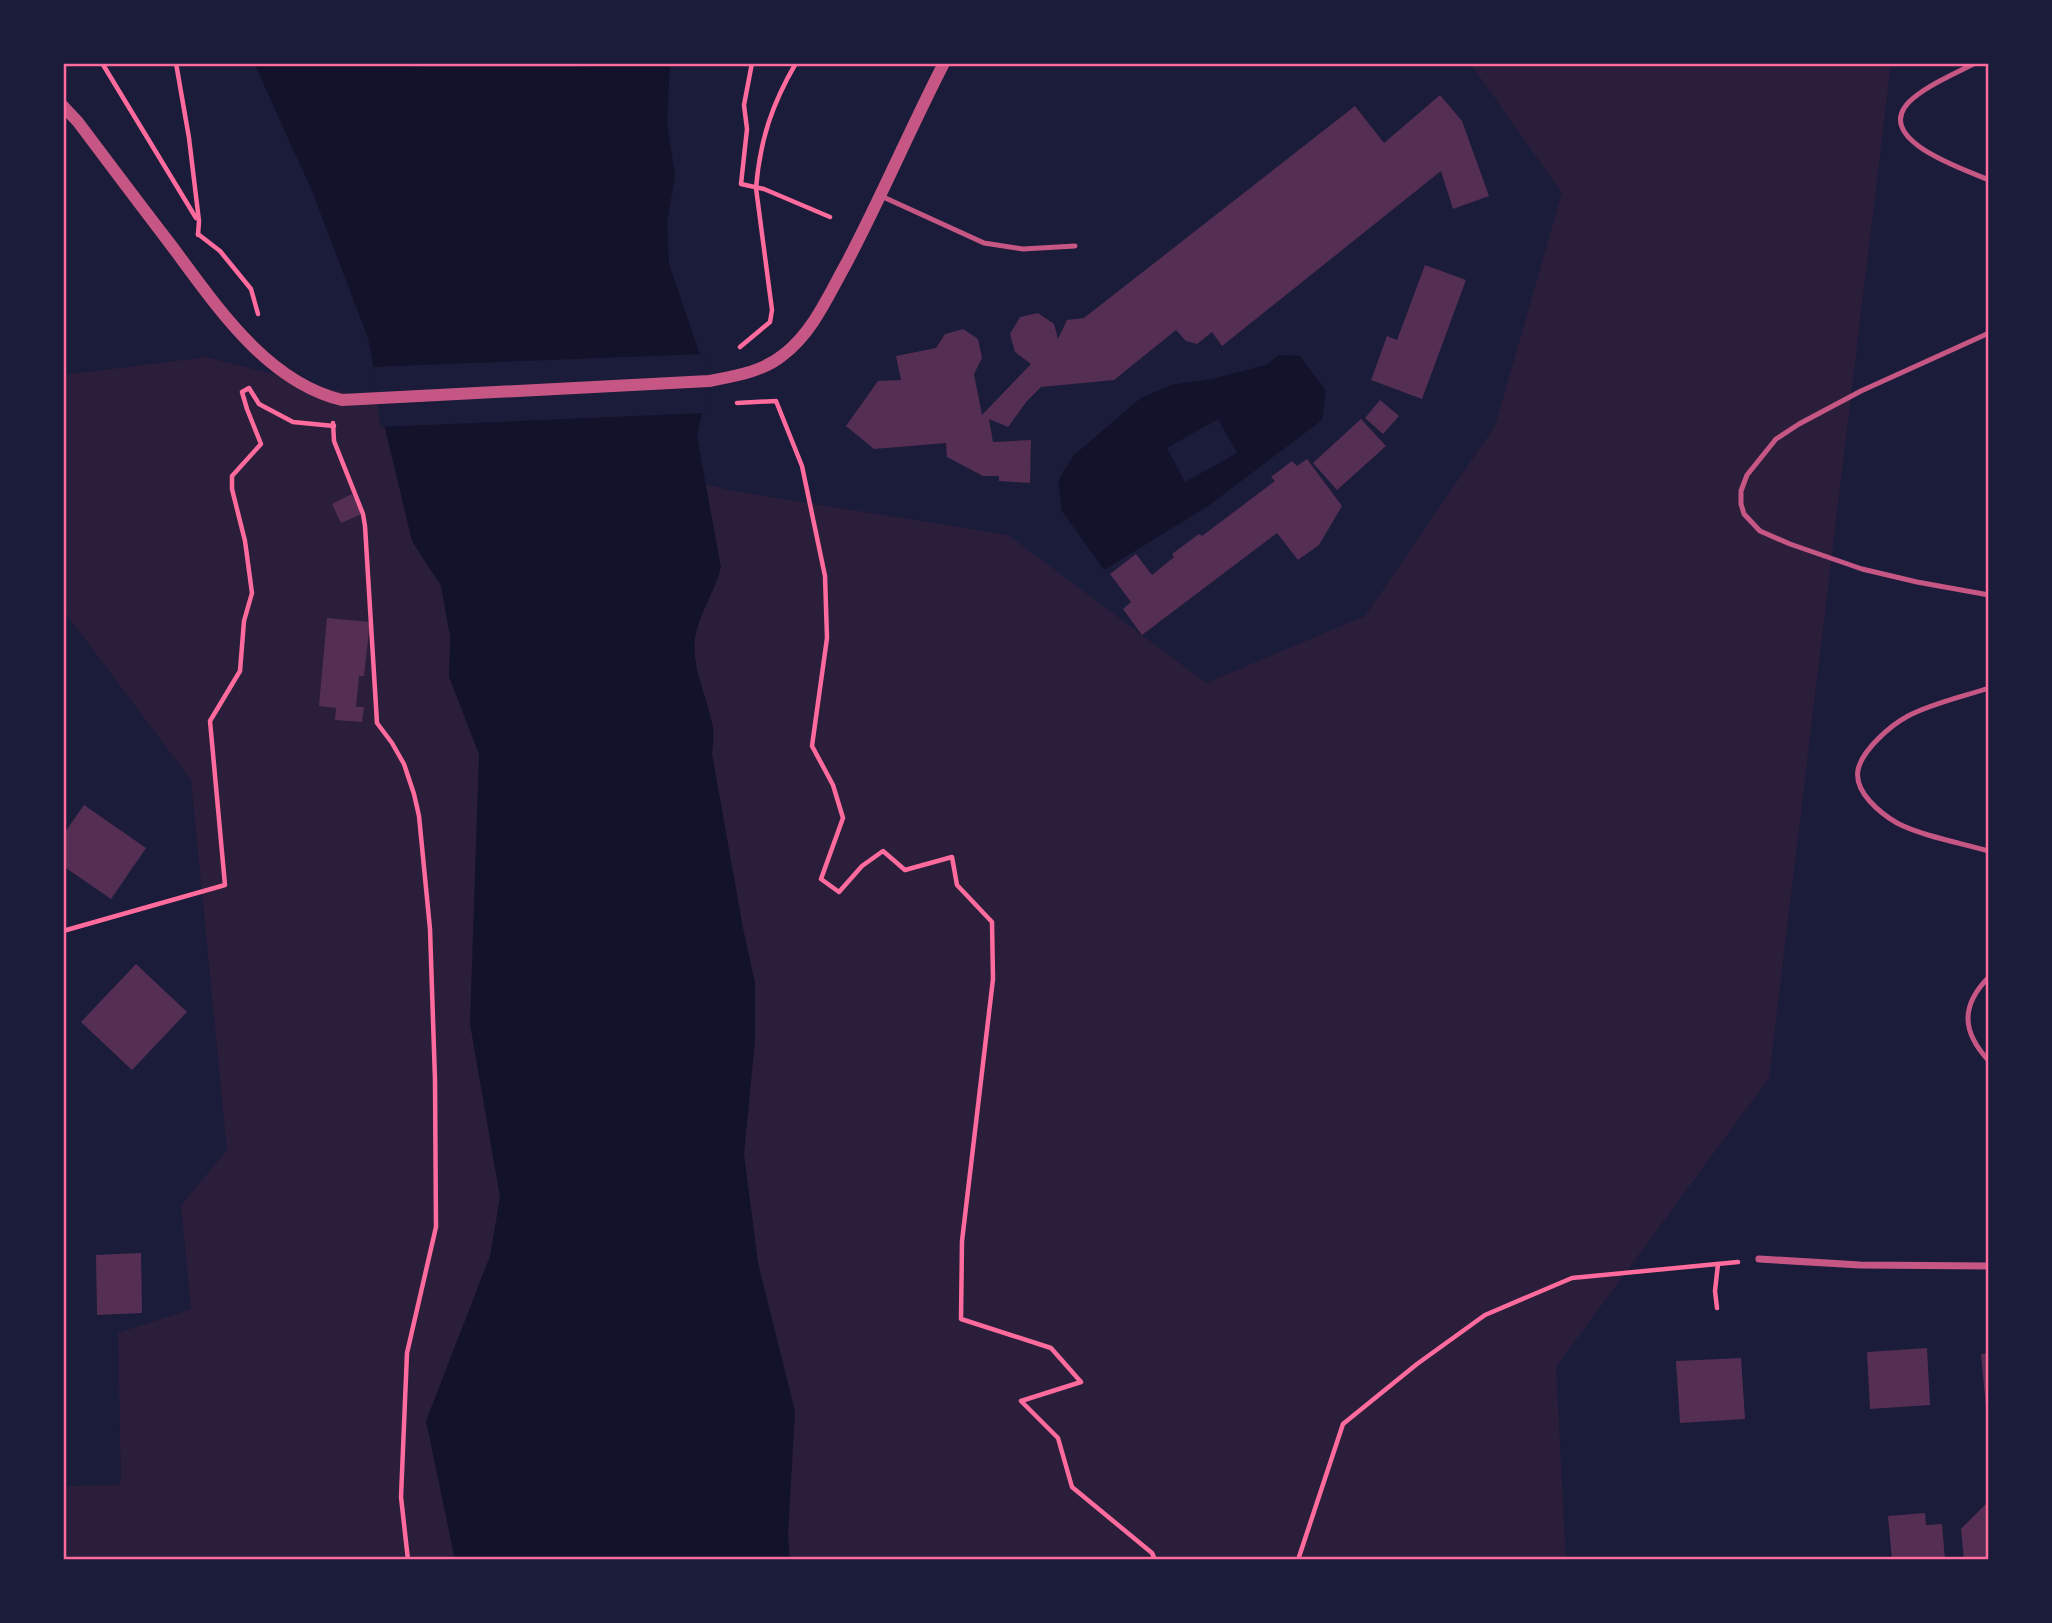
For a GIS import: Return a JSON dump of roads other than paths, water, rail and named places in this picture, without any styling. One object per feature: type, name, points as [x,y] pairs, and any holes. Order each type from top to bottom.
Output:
[{"type":"street","points":[[63,106],[249,344],[277,368],[303,384],[339,399],[709,381],[739,376],[762,368],[783,356],[815,322],[881,197],[944,63]]},
{"type":"street","points":[[1759,1259],[1860,1265],[1989,1266]]},
{"type":"lane","points":[[1975,63],[1920,93],[1906,104],[1901,124],[1912,143],[1922,150],[1989,180]]},
{"type":"lane","points":[[881,197],[984,243],[1023,250],[1075,246]]},
{"type":"lane","points":[[1989,333],[1861,391],[1799,424],[1776,439],[1760,457],[1747,475],[1741,491],[1744,514],[1760,531],[1790,544],[1862,569],[1989,595]]},
{"type":"lane","points":[[1989,688],[1926,708],[1894,725],[1882,735],[1858,768],[1861,788],[1869,800],[1894,821],[1907,828],[1989,851]]},
{"type":"lane","points":[[1989,977],[1971,1003],[1968,1028],[1972,1041],[1989,1060]]}]
